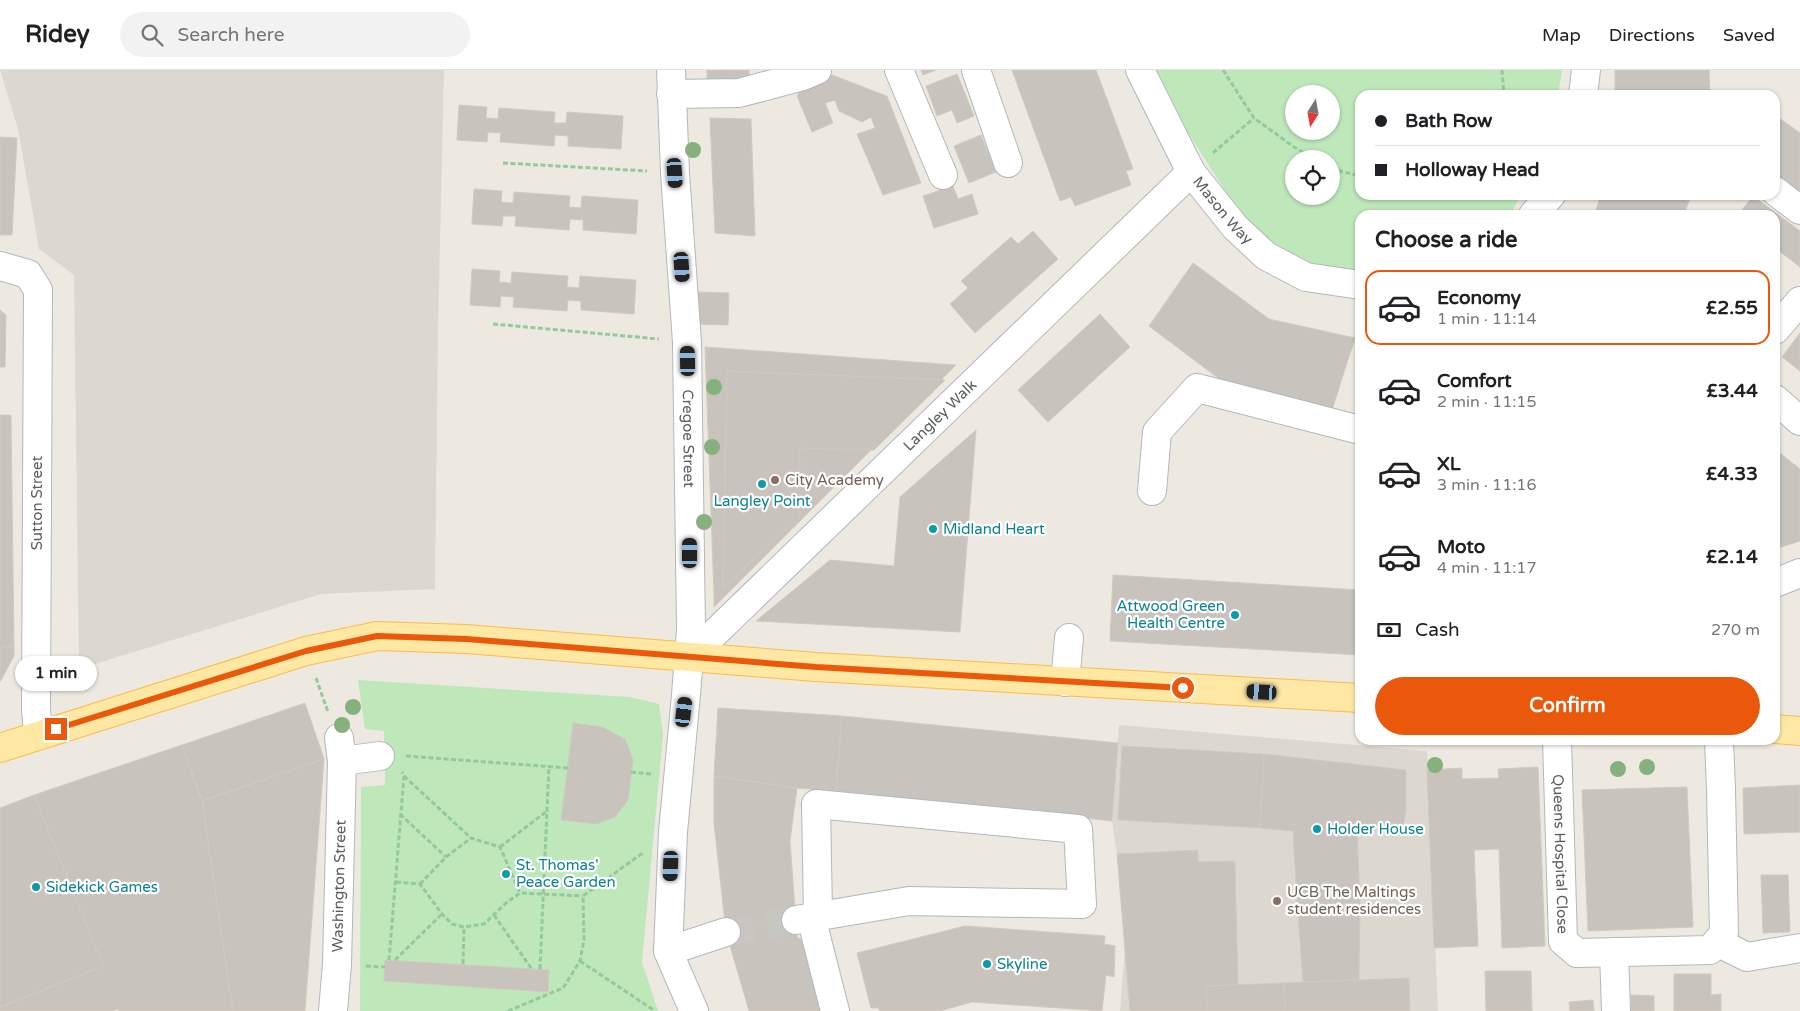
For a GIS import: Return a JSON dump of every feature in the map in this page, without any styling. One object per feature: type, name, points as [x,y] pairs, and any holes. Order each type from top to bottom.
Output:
[{"type":"main road","points":[[0,748],[38,734],[306,651],[377,636],[466,639],[816,667],[1355,698]]},
{"type":"main road","points":[[1780,729],[1800,731]]},
{"type":"street","points":[[671,82],[739,93],[803,76],[817,70]]},
{"type":"street","points":[[976,70],[1008,164]]},
{"type":"street","name":"Mason Way","points":[[1140,70],[1191,172],[1235,227],[1266,256],[1306,277],[1355,284]]},
{"type":"street","points":[[1584,90],[1586,70]]},
{"type":"street","points":[[900,71],[943,175]]},
{"type":"street","name":"Cregoe Street","points":[[668,950],[672,832],[689,658],[690,629],[687,342],[675,173],[671,82]]},
{"type":"street","name":"Langley Walk","points":[[689,658],[1191,172]]},
{"type":"street","points":[[1780,195],[1800,210]]},
{"type":"street","name":"Sutton Street","points":[[0,266],[28,274],[38,290],[36,709],[38,734]]},
{"type":"street","points":[[1780,324],[1800,300]]},
{"type":"street","points":[[1152,491],[1157,432],[1197,388],[1355,429]]},
{"type":"street","points":[[1780,403],[1800,421]]},
{"type":"street","points":[[1780,581],[1800,573]]},
{"type":"street","points":[[1065,682],[1069,638]]},
{"type":"street","name":"Queens Hospital Close","points":[[1557,745],[1563,941],[1577,953],[1710,950],[1717,942]]},
{"type":"street","points":[[1718,745],[1724,933],[1717,942],[1747,957],[1800,948]]},
{"type":"street","points":[[340,749],[385,756]]},
{"type":"street","name":"Washington Street","points":[[332,1011],[336,964],[340,749]]},
{"type":"street","points":[[808,917],[909,901],[1082,904],[1078,829],[816,804],[808,917],[835,1011]]},
{"type":"street","points":[[694,1011],[668,950],[726,932]]},
{"type":"street","points":[[1614,952],[1616,1011]]},
{"type":"path","points":[[1222,70],[1254,118],[1299,150]]},
{"type":"path","points":[[1502,70],[1504,90]]},
{"type":"path","points":[[1191,172],[1254,118]]},
{"type":"path","points":[[504,163],[675,173]]},
{"type":"path","points":[[1340,171],[1355,175]]},
{"type":"path","points":[[493,324],[687,342]]},
{"type":"path","points":[[306,651],[340,749]]},
{"type":"path","points":[[385,756],[549,765],[568,768]]},
{"type":"path","points":[[385,756],[471,838],[500,847],[520,892]]},
{"type":"path","points":[[540,969],[549,765]]},
{"type":"path","points":[[390,960],[404,776]]},
{"type":"path","points":[[500,847],[547,810]]},
{"type":"path","points":[[400,814],[446,857]]},
{"type":"path","points":[[396,882],[420,884],[442,914],[452,924],[464,927],[484,924],[520,892],[584,896],[672,832]]},
{"type":"path","points":[[420,884],[446,857],[471,838]]},
{"type":"path","points":[[508,1011],[563,988],[580,960],[584,940],[584,896]]},
{"type":"path","points":[[395,960],[442,914]]},
{"type":"path","points":[[494,915],[531,968]]},
{"type":"path","points":[[463,964],[464,927]]},
{"type":"path","points":[[580,960],[656,1011]]},
{"type":"path","points":[[366,966],[385,967]]},
{"type":"shaded area","points":[[0,70],[444,70],[438,329],[435,589],[321,594],[79,669],[74,275],[39,249],[18,129]]},
{"type":"shaded area","name":"UCB The Maltings student residences","points":[[1119,725],[1427,751],[1438,1011],[1120,1011],[1125,948],[1117,854],[1112,821]]},
{"type":"green space","points":[[1155,70],[1562,70],[1559,90],[1355,90],[1355,200],[1518,200],[1513,210],[1355,210],[1355,271],[1312,264],[1269,241],[1235,206],[1185,128]]},
{"type":"green space","name":"St. Thomas' Peace Garden","points":[[358,680],[630,697],[659,704],[663,735],[642,962],[658,1011],[360,1011],[361,787],[385,785],[384,731],[365,729]]},
{"type":"building","points":[[707,70],[749,70],[749,84],[707,84]]},
{"type":"building","points":[[921,70],[936,70],[923,75]]},
{"type":"building","points":[[1012,70],[1096,70],[1133,169],[1126,171],[1131,185],[1075,206],[1071,197],[1060,201]]},
{"type":"building","points":[[1615,70],[1709,70],[1710,90],[1615,90]]},
{"type":"building","points":[[957,74],[974,116],[957,123],[952,110],[937,116],[926,86]]},
{"type":"building","points":[[832,75],[887,96],[921,183],[883,195],[857,134],[875,128],[871,117],[862,122],[839,111],[835,100],[825,103],[833,123],[812,132],[797,96],[801,89]]},
{"type":"building","points":[[459,105],[487,107],[486,118],[498,119],[499,108],[555,112],[554,123],[566,123],[567,112],[623,116],[621,149],[568,146],[568,136],[555,135],[554,146],[500,142],[501,133],[488,132],[487,142],[457,140]]},
{"type":"building","points":[[710,118],[751,119],[755,236],[715,233]]},
{"type":"building","points":[[1780,119],[1800,133],[1800,193],[1780,177]]},
{"type":"building","points":[[981,135],[996,172],[969,183],[954,146]]},
{"type":"building","points":[[0,137],[17,138],[12,235],[0,235]]},
{"type":"building","points":[[953,186],[958,199],[972,194],[978,214],[934,228],[923,196]]},
{"type":"building","points":[[474,189],[502,191],[501,202],[513,203],[514,192],[570,196],[569,207],[581,208],[582,196],[638,200],[636,234],[583,230],[583,220],[570,219],[569,230],[515,226],[516,216],[503,216],[502,226],[472,224]]},
{"type":"building","points":[[1598,200],[1689,200],[1686,210],[1596,210]]},
{"type":"building","points":[[1750,200],[1758,200],[1772,210],[1742,210]]},
{"type":"building","points":[[1780,216],[1800,231],[1800,267],[1780,252]]},
{"type":"building","points":[[1033,231],[1058,259],[975,333],[950,304],[968,288],[961,281],[1011,237],[1018,244]]},
{"type":"building","points":[[1193,263],[1269,319],[1355,338],[1330,416],[1238,393],[1149,326]]},
{"type":"building","points":[[472,269],[500,271],[499,282],[511,283],[512,272],[568,276],[567,287],[579,288],[580,276],[636,280],[634,314],[581,310],[581,301],[568,300],[567,311],[513,307],[514,297],[501,296],[500,307],[470,305]]},
{"type":"building","points":[[697,292],[729,293],[728,325],[696,324]]},
{"type":"building","points":[[0,310],[6,315],[5,367],[0,367]]},
{"type":"building","points":[[1100,314],[1130,347],[1048,422],[1018,390]]},
{"type":"building","points":[[1800,333],[1800,371],[1782,357]]},
{"type":"building","name":"Langley Point","points":[[705,347],[956,365],[714,607],[714,595]]},
{"type":"building","name":"Langley Point","points":[[727,371],[945,380],[874,450],[800,448],[799,518],[723,587]]},
{"type":"building","points":[[0,415],[11,415],[14,647],[0,647]]},
{"type":"building","name":"Midland Heart","points":[[976,430],[960,632],[756,621],[830,560],[894,566],[900,497]]},
{"type":"building","points":[[1780,453],[1800,469],[1800,541],[1780,547]]},
{"type":"building","name":"Attwood Green Health Centre","points":[[1113,575],[1355,590],[1355,655],[1110,641]]},
{"type":"building","points":[[0,647],[14,647],[14,656],[0,682]]},
{"type":"building","points":[[305,703],[324,759],[202,801],[182,745]]},
{"type":"building","points":[[718,708],[842,716],[836,791],[797,788],[714,776]]},
{"type":"building","points":[[842,716],[1118,743],[1112,821],[836,791]]},
{"type":"building","points":[[573,723],[602,727],[625,739],[633,760],[628,800],[615,817],[596,824],[561,820]]},
{"type":"building","points":[[182,745],[202,801],[233,1011],[119,1011],[118,1009],[113,1011],[0,1011],[0,1007],[103,966],[34,795]]},
{"type":"building","points":[[1122,746],[1264,754],[1260,828],[1118,820]]},
{"type":"building","name":"Holder House","points":[[1264,754],[1406,770],[1406,809],[1402,833],[1357,824],[1360,904],[1297,901],[1293,831],[1260,828]]},
{"type":"building","points":[[324,759],[305,1011],[233,1011],[202,801]]},
{"type":"building","points":[[1538,767],[1545,946],[1502,948],[1499,849],[1474,850],[1478,946],[1434,948],[1427,770],[1462,768],[1462,779],[1499,778],[1498,769]]},
{"type":"building","points":[[714,776],[797,788],[790,841],[797,937],[805,941],[823,1011],[749,1011],[726,932],[714,823]]},
{"type":"building","points":[[1800,785],[1800,832],[1744,834],[1743,788]]},
{"type":"building","points":[[1687,787],[1693,927],[1588,931],[1582,790]]},
{"type":"building","name":"Sidekick Games","points":[[34,795],[103,966],[0,1007],[0,808]]},
{"type":"building","points":[[1198,850],[1198,862],[1235,861],[1238,985],[1206,986],[1207,1011],[1130,1011],[1117,854]]},
{"type":"building","points":[[1761,875],[1788,875],[1790,932],[1763,933]]},
{"type":"building","points":[[1297,901],[1360,904],[1359,980],[1303,982]]},
{"type":"building","name":"Skyline","points":[[965,926],[1105,936],[1104,944],[1115,946],[1114,977],[1106,975],[1102,1011],[972,1002],[940,1011],[879,1011],[879,1008],[871,1008],[857,953]]},
{"type":"building","points":[[385,960],[549,970],[548,992],[384,981]]},
{"type":"building","points":[[1485,971],[1531,971],[1532,1011],[1486,1011]]},
{"type":"building","points":[[1674,974],[1711,974],[1711,995],[1721,994],[1721,1011],[1674,1011]]},
{"type":"building","points":[[1409,978],[1410,1011],[1285,1011],[1284,983]]},
{"type":"building","points":[[1284,983],[1285,1011],[1207,1011],[1206,986]]},
{"type":"building","points":[[1631,995],[1654,996],[1654,1011],[1631,1011]]},
{"type":"building","points":[[1593,1000],[1594,1011],[1570,1011],[1569,1002]]},
{"type":"tunnel","points":[[726,932],[796,920]]},
{"type":"place","name":"City Academy","points":[[775,480]]},
{"type":"place","name":"Langley Point","points":[[762,484]]},
{"type":"place","name":"Midland Heart","points":[[933,529]]},
{"type":"place","name":"Attwood Green Health Centre","points":[[1235,615]]},
{"type":"place","name":"Holder House","points":[[1317,829]]},
{"type":"place","name":"St. Thomas' Peace Garden","points":[[506,874]]},
{"type":"place","name":"Sidekick Games","points":[[36,887]]},
{"type":"place","name":"UCB The Maltings student residences","points":[[1277,901]]},
{"type":"place","name":"Skyline","points":[[987,964]]},
{"type":"route","points":[[56,729],[306,651],[377,636],[466,639],[816,667],[1183,688]]}]
